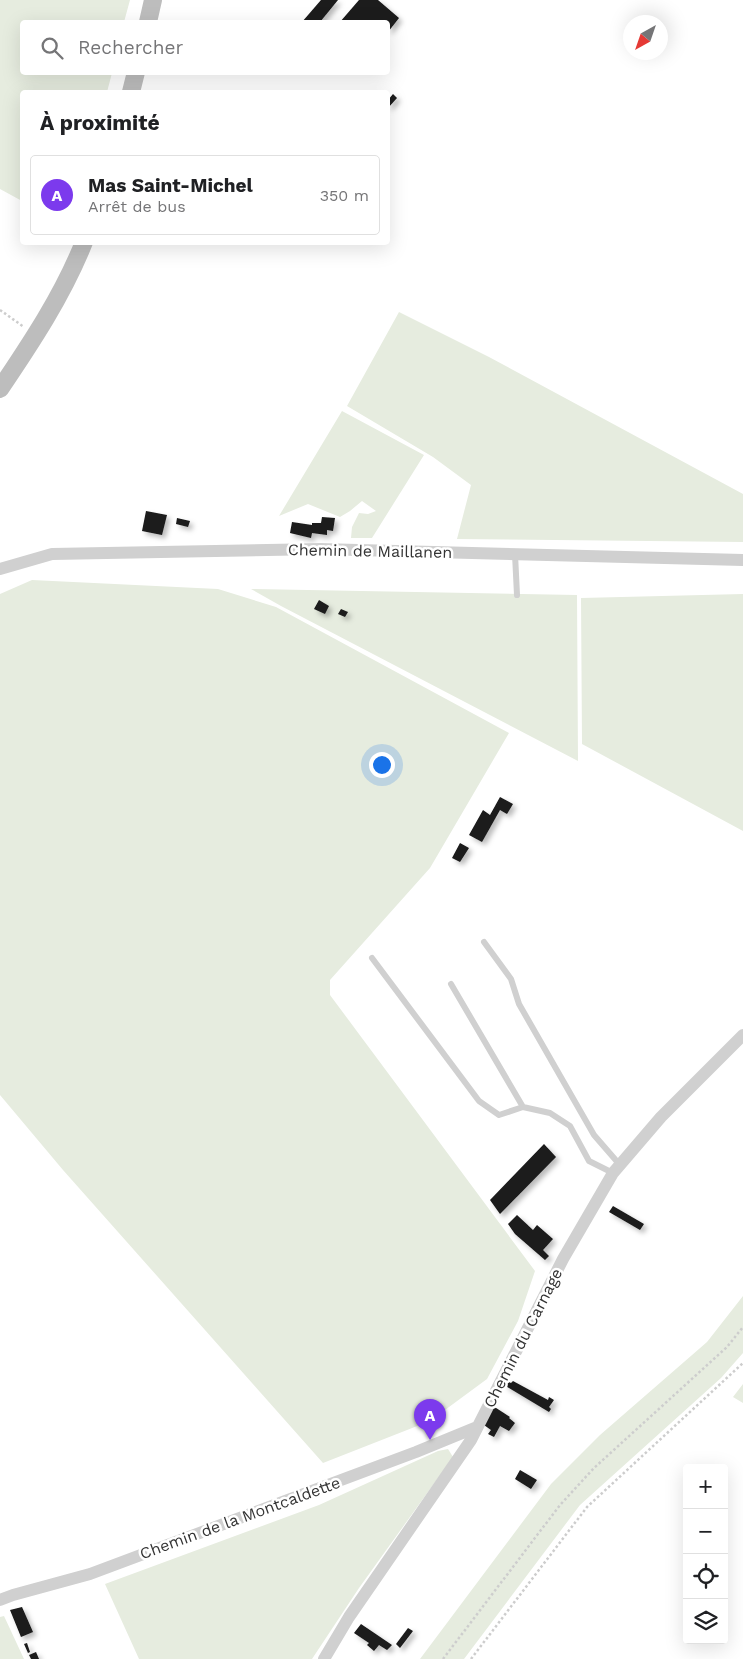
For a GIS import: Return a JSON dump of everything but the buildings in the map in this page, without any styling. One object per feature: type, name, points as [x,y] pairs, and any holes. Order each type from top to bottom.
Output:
[{"type":"main road","points":[[148,20],[153,0]]},
{"type":"main road","points":[[132,90],[135,75]]},
{"type":"main road","points":[[0,390],[36,336],[83,245]]},
{"type":"street","name":"Chemin de Maillanen","points":[[0,569],[52,554],[320,550],[743,560]]},
{"type":"street","name":"Chemin du Carnage","points":[[324,1659],[349,1617],[470,1440],[563,1259],[616,1169],[661,1117],[743,1035]]},
{"type":"street","name":"Chemin de la Montcaldette","points":[[0,1600],[90,1574],[416,1452],[477,1427]]},
{"type":"lane","points":[[515,554],[517,595]]},
{"type":"lane","points":[[484,942],[511,979],[519,1004],[594,1135],[616,1169]]},
{"type":"lane","points":[[372,958],[479,1101],[499,1115],[523,1108],[550,1113],[570,1126],[589,1161],[616,1169]]},
{"type":"lane","points":[[451,984],[523,1108]]},
{"type":"path","points":[[0,310],[36,336]]},
{"type":"path","points":[[443,1659],[560,1505],[594,1468],[727,1347],[743,1327]]},
{"type":"path","points":[[471,1659],[587,1507],[743,1363]]},
{"type":"shaded area","points":[[0,0],[130,0],[125,20],[20,20],[20,75],[111,75],[108,90],[20,90],[20,200],[0,189]]},
{"type":"shaded area","points":[[399,312],[489,357],[743,494],[743,542],[457,539],[471,485],[433,457],[347,406]]},
{"type":"shaded area","points":[[342,411],[424,455],[372,538],[351,538],[352,527],[359,513],[368,514],[376,511],[362,501],[340,517],[308,504],[279,516]]},
{"type":"shaded area","points":[[32,580],[218,589],[276,607],[509,733],[430,868],[330,980],[330,995],[535,1271],[518,1321],[487,1379],[430,1421],[323,1463],[63,1170],[0,1095],[0,594]]},
{"type":"shaded area","points":[[251,589],[577,595],[578,761],[281,606]]},
{"type":"shaded area","points":[[743,594],[743,831],[582,744],[581,598]]},
{"type":"shaded area","points":[[743,1296],[743,1353],[721,1378],[580,1505],[464,1659],[420,1659],[551,1484],[600,1435],[707,1342]]},
{"type":"shaded area","points":[[743,1384],[743,1403],[733,1397]]},
{"type":"shaded area","points":[[448,1449],[453,1457],[359,1588],[312,1659],[139,1659],[105,1584],[319,1505],[438,1451]]},
{"type":"shaded area","points":[[4,1616],[24,1659],[0,1659],[0,1617]]},
{"type":"place","name":"Mas Saint-Michel","points":[[430,1440]]}]
